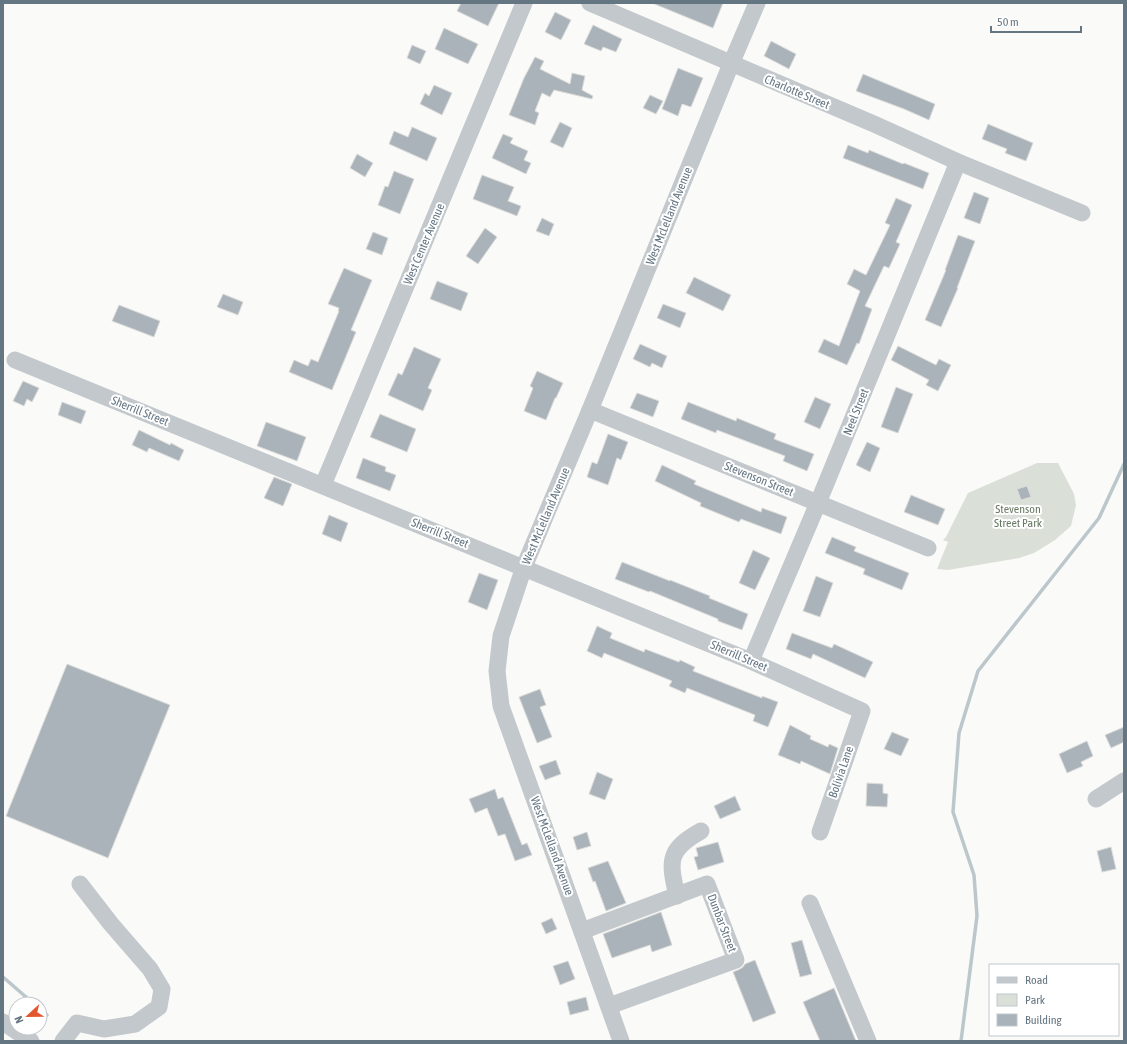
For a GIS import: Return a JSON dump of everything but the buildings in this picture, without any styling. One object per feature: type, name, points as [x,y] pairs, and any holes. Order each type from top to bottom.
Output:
[{"type":"street","name":"West Center Avenue","points":[[323,485],[524,3]]},
{"type":"street","name":"Charlotte Street","points":[[590,3],[874,124],[958,162],[1082,213]]},
{"type":"street","name":"West McLelland Avenue","points":[[622,1041],[501,706],[497,671],[501,636],[524,567],[757,3]]},
{"type":"street","name":"Neel Street","points":[[751,661],[818,503],[958,162]]},
{"type":"street","name":"Sherrill Street","points":[[15,360],[751,661],[862,711]]},
{"type":"street","name":"Stevenson Street","points":[[590,410],[928,548]]},
{"type":"street","name":"Bolivia Lane","points":[[820,832],[862,711]]},
{"type":"street","points":[[1096,799],[1124,781]]},
{"type":"street","points":[[677,896],[672,876],[671,866],[673,857],[683,842],[701,831]]},
{"type":"street","points":[[63,1041],[77,1022],[104,1029],[136,1024],[158,1007],[162,989],[150,968],[111,924],[80,884]]},
{"type":"street","name":"Dunbar Street","points":[[582,931],[707,884],[736,960],[609,1006]]},
{"type":"street","points":[[810,904],[868,1041]]},
{"type":"street","points":[[3,1022],[31,1041]]},
{"type":"green space","name":"Stevenson Street Park","points":[[1037,463],[1058,463],[1074,494],[1076,505],[1071,526],[1055,540],[1034,553],[1019,558],[948,570],[937,569],[948,542],[943,540],[946,537],[968,493]]},
{"type":"waterway","points":[[961,1041],[977,916],[974,875],[953,812],[959,733],[978,671],[1099,518],[1124,464]]},
{"type":"waterway","points":[[3,977],[25,996]]}]
